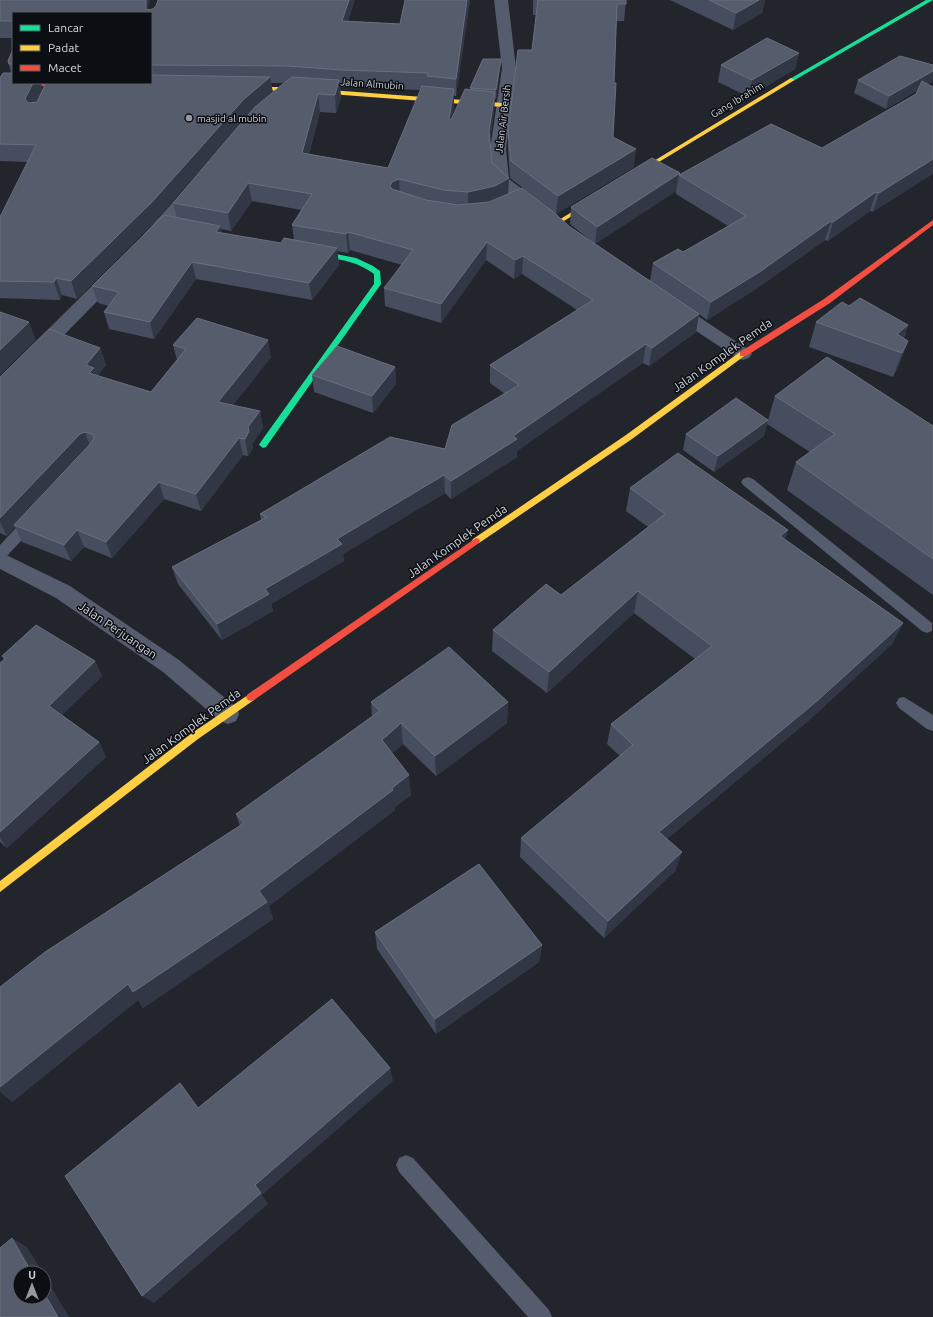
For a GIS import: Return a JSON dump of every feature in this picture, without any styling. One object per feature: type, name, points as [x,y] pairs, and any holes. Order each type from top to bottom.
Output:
[{"type":"street","name":"Jalan Air Bersih","points":[[501,0],[509,68],[498,150],[501,181],[516,201],[557,223],[571,236]]},
{"type":"street","name":"Gang Ibrahim","points":[[623,182],[802,73],[930,0]]},
{"type":"street","points":[[0,85],[52,84],[86,86]]},
{"type":"street","name":"Jalan Almubin","points":[[231,88],[290,89],[503,105]]},
{"type":"street","points":[[274,103],[290,89]]},
{"type":"street","points":[[0,388],[135,253],[167,225],[206,175]]},
{"type":"street","points":[[557,223],[603,194]]},
{"type":"street","name":"Jalan Komplek Pemda","points":[[0,888],[189,740],[567,478],[629,437],[743,354],[827,301],[933,222]]},
{"type":"street","points":[[263,445],[371,296],[377,284],[378,273],[372,266],[362,262],[301,250]]},
{"type":"street","points":[[657,297],[743,354]]},
{"type":"street","name":"Jalan Perjuangan","points":[[0,560],[63,592],[171,666],[228,714]]},
{"type":"lane","points":[[46,97],[52,84]]},
{"type":"lane","points":[[748,482],[927,627]]},
{"type":"lane","points":[[0,554],[43,507]]},
{"type":"lane","points":[[904,703],[933,724]]},
{"type":"lane","points":[[406,1165],[542,1317]]},
{"type":"building","points":[[0,0],[146,0],[146,10],[153,9],[158,0],[349,0],[342,21],[400,24],[405,0],[467,0],[456,79],[427,76],[428,73],[342,70],[288,66],[152,65],[152,12],[12,12],[12,21],[0,21]]},
{"type":"building","points":[[538,0],[626,0],[626,4],[617,4],[614,83],[616,83],[613,137],[636,149],[558,196],[511,161],[508,132],[518,50],[532,50]]},
{"type":"building","points":[[709,0],[759,0],[736,13]]},
{"type":"building","points":[[767,38],[799,53],[752,80],[721,65]]},
{"type":"building","points":[[12,51],[12,64],[9,64],[8,61]]},
{"type":"building","points":[[900,56],[933,65],[933,71],[889,96],[858,80]]},
{"type":"building","points":[[483,59],[501,59],[496,90],[470,88]]},
{"type":"building","points":[[3,73],[12,73],[12,84],[32,84],[25,99],[28,103],[37,102],[46,84],[152,84],[152,75],[270,77],[243,100],[152,202],[71,281],[56,278],[54,282],[0,281],[0,217],[36,145],[0,144],[0,78]]},
{"type":"building","points":[[292,77],[339,80],[335,95],[318,94],[302,153],[388,168],[422,86],[454,89],[449,119],[451,120],[465,89],[495,92],[489,131],[492,163],[509,178],[495,186],[468,192],[443,190],[399,179],[392,182],[390,186],[392,189],[426,200],[458,205],[489,202],[522,188],[551,210],[570,227],[699,314],[652,348],[646,344],[513,436],[517,439],[451,481],[444,475],[337,539],[342,544],[265,589],[269,594],[217,624],[172,567],[267,517],[260,514],[390,437],[445,449],[452,425],[519,385],[490,365],[593,300],[523,256],[515,260],[487,242],[441,304],[384,288],[413,250],[348,232],[346,234],[292,225],[312,194],[248,183],[228,213],[173,203],[255,107]]},
{"type":"building","points":[[922,81],[933,87],[933,159],[879,193],[876,192],[833,222],[831,221],[761,271],[711,302],[653,263],[678,249],[683,252],[746,216],[679,175],[771,124],[822,148],[916,94]]},
{"type":"building","points":[[652,158],[680,173],[597,227],[571,207]]},
{"type":"building","points":[[164,215],[220,226],[216,232],[281,243],[284,238],[337,248],[309,283],[192,262],[150,322],[104,312],[119,292],[92,286]]},
{"type":"building","points":[[860,298],[908,325],[897,334],[908,341],[902,353],[816,322],[842,302],[849,306]]},
{"type":"building","points":[[0,312],[29,322],[0,350]]},
{"type":"building","points":[[197,318],[268,340],[218,402],[260,411],[248,427],[249,431],[245,439],[239,438],[196,494],[159,482],[106,542],[77,530],[64,545],[14,525],[92,442],[94,437],[92,434],[85,432],[80,434],[0,518],[0,377],[49,329],[100,348],[86,365],[94,368],[89,373],[151,392],[186,349],[173,345]]},
{"type":"building","points":[[337,346],[395,367],[372,396],[312,375]]},
{"type":"building","points":[[827,357],[933,426],[933,559],[796,462],[835,434],[775,396]]},
{"type":"building","points":[[736,398],[768,420],[718,456],[686,434]]},
{"type":"building","points":[[678,453],[788,530],[780,536],[903,623],[817,701],[659,832],[682,852],[608,921],[521,838],[633,745],[611,724],[712,646],[638,591],[549,672],[493,630],[546,584],[561,595],[665,514],[630,488]]},
{"type":"building","points":[[36,625],[95,661],[49,706],[99,742],[0,832],[0,663],[6,658],[2,656]]},
{"type":"building","points":[[449,647],[508,702],[435,756],[401,723],[382,740],[409,775],[392,788],[393,790],[259,891],[267,902],[133,992],[128,984],[0,1087],[0,987],[45,952],[244,823],[236,814],[380,711],[371,702]]},
{"type":"building","points":[[479,864],[542,945],[435,1019],[375,932]]},
{"type":"building","points":[[332,999],[390,1068],[255,1185],[261,1193],[142,1296],[65,1176],[180,1083],[198,1108]]},
{"type":"building","points":[[12,1238],[27,1265],[12,1265],[12,1305],[51,1305],[58,1317],[0,1317],[0,1248]]},
{"type":"traffic: fast","points":[[791,80],[930,0]]},
{"type":"traffic: fast","points":[[263,445],[377,284],[378,273],[362,263],[336,256],[308,252]]},
{"type":"traffic: slow","points":[[632,176],[791,80]]},
{"type":"traffic: slow","points":[[243,88],[290,89],[503,105]]},
{"type":"traffic: slow","points":[[557,223],[596,199]]},
{"type":"traffic: slow","points":[[476,541],[629,437],[743,354]]},
{"type":"traffic: slow","points":[[0,887],[195,736],[251,697]]},
{"type":"traffic: jam","points":[[0,85],[52,84],[75,86]]},
{"type":"traffic: jam","points":[[743,354],[827,301],[933,222]]},
{"type":"traffic: jam","points":[[251,697],[476,541]]},
{"type":"place","name":"masjid al mubin","points":[[189,118]]}]
